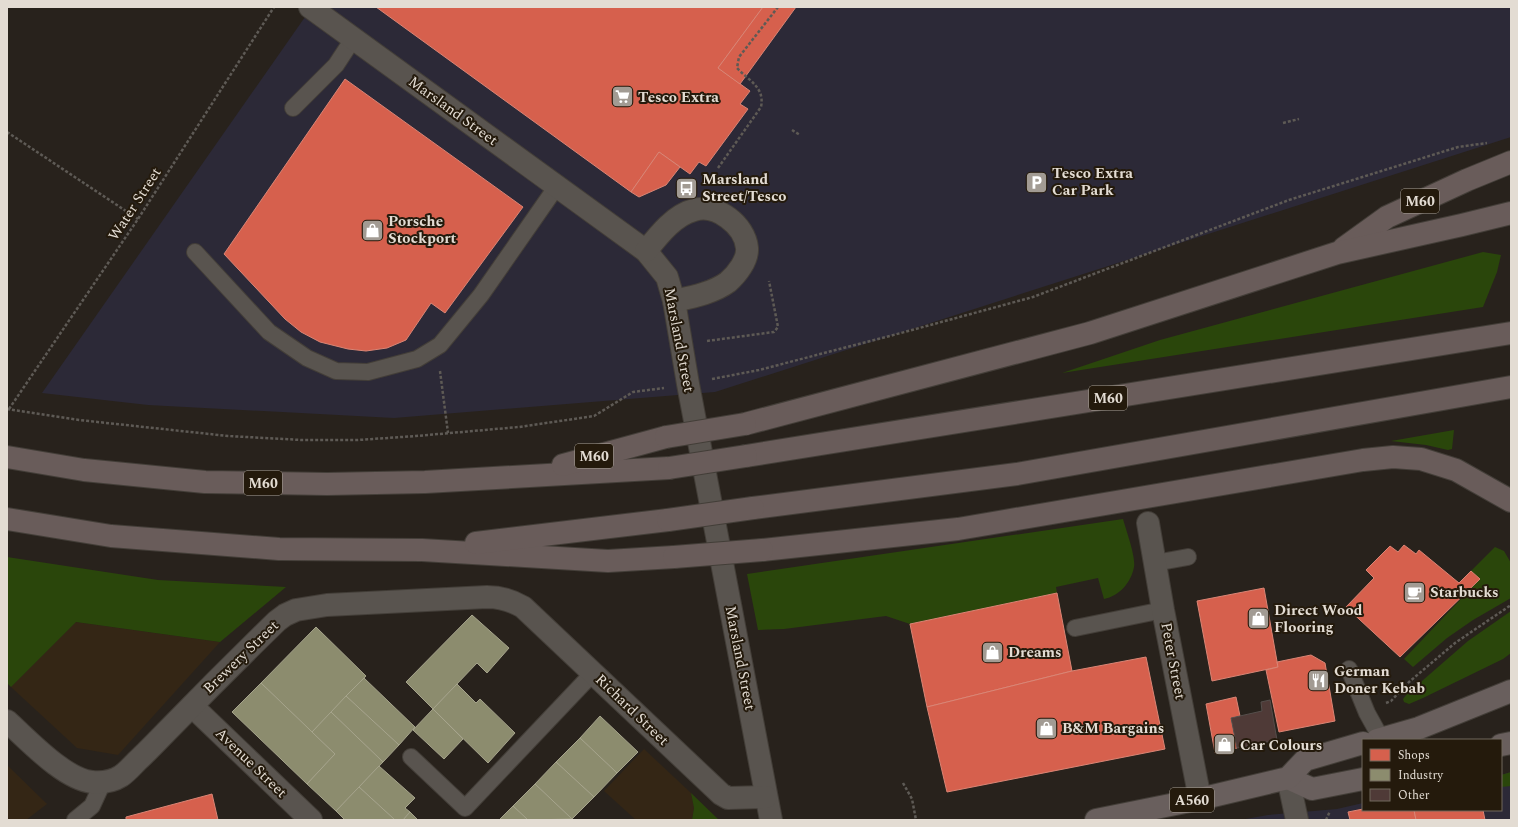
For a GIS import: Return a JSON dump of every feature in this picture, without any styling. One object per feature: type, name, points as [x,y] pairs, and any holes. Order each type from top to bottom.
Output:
[{"type":"highway","name":"M60","points":[[1337,253],[1387,217],[1467,180],[1511,162]]},
{"type":"highway","name":"M60","points":[[521,476],[666,437],[745,424],[1090,332],[1337,253],[1511,213]]},
{"type":"highway","name":"M60","points":[[7,457],[84,470],[204,482],[334,484],[425,482],[669,468],[1511,333]]},
{"type":"highway","points":[[422,550],[668,520],[1017,474],[1511,387]]},
{"type":"highway","points":[[7,519],[111,536],[271,549],[422,550],[608,561],[762,550],[958,529],[1364,460],[1393,457],[1421,460],[1456,470],[1511,501]]},
{"type":"main road","points":[[1382,739],[1427,725],[1507,696]]},
{"type":"main road","points":[[1362,745],[1305,760],[1288,778],[1312,789],[1362,779]]},
{"type":"main road","name":"A560","points":[[1096,820],[1288,778]]},
{"type":"street","name":"Marsland Street","points":[[310,7],[646,251],[667,277],[674,301],[688,384],[771,820]]},
{"type":"street","points":[[646,251],[667,226],[693,210],[705,208],[719,213],[732,221],[744,235],[747,249],[744,261],[737,273],[728,282],[704,294],[674,301]]},
{"type":"street","name":"Peter Street","points":[[1148,523],[1163,610],[1200,798]]},
{"type":"street","name":"Brewery Street","points":[[103,782],[114,780],[122,775],[277,621],[296,610],[326,605],[487,597],[501,597],[506,599]]},
{"type":"street","name":"Richard Street","points":[[506,599],[514,601],[523,607],[721,794],[728,798],[766,797]]},
{"type":"street","name":"Avenue Street","points":[[192,706],[311,820]]},
{"type":"street","points":[[7,721],[48,758],[70,773],[83,780],[103,782]]},
{"type":"street","points":[[1288,778],[1297,820]]},
{"type":"lane","points":[[293,108],[336,65],[354,39]]},
{"type":"lane","points":[[194,252],[269,332],[307,358],[336,371],[368,372],[417,359],[440,345],[481,295],[557,186]]},
{"type":"lane","points":[[1155,563],[1188,557]]},
{"type":"lane","points":[[1075,628],[1163,610]]},
{"type":"lane","points":[[1348,669],[1370,718],[1375,739]]},
{"type":"lane","points":[[411,756],[465,808],[593,673]]},
{"type":"lane","points":[[75,820],[92,806],[103,782]]},
{"type":"path","name":"Water Street","points":[[8,409],[138,220],[274,7]]},
{"type":"path","points":[[718,168],[761,107],[763,99],[760,89],[737,68],[739,57],[778,7]]},
{"type":"path","points":[[1283,123],[1299,119]]},
{"type":"path","points":[[792,130],[800,135]]},
{"type":"path","points":[[7,132],[138,220]]},
{"type":"path","points":[[8,409],[150,428],[228,436],[302,440],[358,440],[448,433],[520,427],[594,416],[633,392],[688,384],[759,370],[1033,297],[1289,200],[1458,147],[1488,143]]},
{"type":"path","points":[[700,342],[774,332],[778,327],[769,281]]},
{"type":"path","points":[[440,370],[448,433]]},
{"type":"path","points":[[1391,701],[1409,682],[1455,643],[1511,605]]},
{"type":"path","points":[[903,783],[912,799],[916,820]]},
{"type":"shaded area","points":[[312,7],[1511,7],[1511,137],[715,392],[394,418],[148,405],[42,393]]},
{"type":"shaded area","points":[[76,622],[220,642],[118,755],[77,748],[11,687]]},
{"type":"shaded area","points":[[644,749],[691,793],[694,808],[692,820],[636,820],[604,791]]},
{"type":"shaded area","points":[[7,765],[47,804],[26,820],[7,820]]},
{"type":"shaded area","points":[[1511,772],[1511,820],[1240,820],[1268,815],[1337,809],[1362,803],[1362,811],[1502,811],[1502,775]]},
{"type":"green space","points":[[1483,252],[1501,255],[1497,272],[1483,307],[1062,373],[1160,340]]},
{"type":"green space","points":[[1454,430],[1452,449],[1448,450],[1426,445],[1391,441]]},
{"type":"green space","points":[[1123,519],[1132,550],[1134,567],[1124,588],[1115,595],[1104,599],[1098,578],[1056,587],[1057,593],[910,624],[886,616],[784,629],[758,630],[747,574]]},
{"type":"green space","points":[[1495,547],[1504,551],[1511,563],[1511,598],[1473,620],[1447,638],[1413,667],[1404,659],[1480,579],[1471,571]]},
{"type":"green space","points":[[7,557],[158,580],[286,587],[220,642],[76,622],[11,687],[7,683]]},
{"type":"green space","points":[[1511,611],[1511,653],[1503,659],[1423,698],[1409,704],[1404,702],[1403,699],[1407,694],[1468,641]]},
{"type":"green space","points":[[1511,772],[1511,786],[1502,787],[1502,775]]},
{"type":"green space","points":[[691,793],[719,820],[692,820],[694,808]]},
{"type":"building: Shops","name":"Tesco Extra","points":[[376,7],[763,7],[718,68],[750,91],[740,104],[748,109],[706,166],[699,162],[690,174],[659,152],[631,192]]},
{"type":"building: Shops","points":[[763,7],[796,7],[740,84],[718,68]]},
{"type":"building: Shops","name":"Porsche Stockport","points":[[345,79],[523,207],[445,313],[431,303],[406,340],[387,348],[366,351],[348,349],[320,342],[301,332],[285,319],[224,254]]},
{"type":"building: Shops","points":[[659,152],[680,167],[666,185],[639,197],[631,192]]},
{"type":"building: Shops","name":"Starbucks","points":[[1404,545],[1416,554],[1419,550],[1459,583],[1471,571],[1480,579],[1400,657],[1346,607],[1374,578],[1366,570],[1390,546],[1398,552]]},
{"type":"building: Shops","points":[[1264,588],[1278,667],[1212,681],[1197,601]]},
{"type":"building: Shops","name":"Dreams","points":[[1057,593],[1072,671],[927,707],[910,624]]},
{"type":"building: Shops","points":[[1311,655],[1325,663],[1335,721],[1279,732],[1266,670],[1278,667],[1277,662]]},
{"type":"building: Shops","name":"B&M Bargains","points":[[1146,657],[1165,749],[947,792],[927,707],[1072,671]]},
{"type":"building: Shops","points":[[1236,697],[1240,716],[1231,718],[1237,748],[1215,753],[1206,704]]},
{"type":"building: Shops","points":[[212,794],[218,820],[126,820],[126,817]]},
{"type":"building: Shops","points":[[1362,809],[1362,811],[1414,811],[1416,820],[1350,820],[1348,812]]},
{"type":"building: Shops","points":[[1414,811],[1483,811],[1485,820],[1416,820]]},
{"type":"building: Industry","points":[[472,615],[509,648],[487,673],[477,663],[433,709],[406,682]]},
{"type":"building: Industry","points":[[316,627],[366,676],[312,732],[261,683]]},
{"type":"building: Industry","points":[[364,678],[415,727],[399,745],[346,696]]},
{"type":"building: Industry","points":[[261,683],[335,754],[307,784],[232,712]]},
{"type":"building: Industry","points":[[457,684],[476,703],[480,699],[515,733],[488,763],[433,709]]},
{"type":"building: Industry","points":[[346,696],[399,745],[383,762],[331,712]]},
{"type":"building: Industry","points":[[433,709],[463,739],[444,759],[413,730]]},
{"type":"building: Industry","points":[[331,712],[383,762],[336,811],[307,784],[335,754],[312,732]]},
{"type":"building: Industry","points":[[600,716],[638,752],[617,773],[580,738]]},
{"type":"building: Industry","points":[[580,738],[617,773],[594,797],[556,762]]},
{"type":"building: Industry","points":[[556,762],[594,797],[572,819],[535,784]]},
{"type":"building: Industry","points":[[379,766],[415,798],[405,808],[410,812],[403,820],[395,820],[359,787]]},
{"type":"building: Industry","points":[[535,784],[572,819],[528,820],[513,806]]},
{"type":"building: Industry","points":[[359,787],[395,820],[345,820],[336,811]]},
{"type":"building: Industry","points":[[513,806],[528,820],[499,820]]},
{"type":"building: Industry","points":[[410,812],[418,820],[403,820]]},
{"type":"building: Other","points":[[1270,700],[1277,740],[1237,748],[1231,718],[1262,711],[1261,702]]},
{"type":"place","name":"Tesco Extra","points":[[623,97]]},
{"type":"place","name":"Tesco Extra Car Park","points":[[1037,182]]},
{"type":"place","name":"Marsland Street/Tesco","points":[[687,188]]},
{"type":"place","name":"Porsche Stockport","points":[[373,230]]},
{"type":"place","name":"Starbucks","points":[[1414,592]]},
{"type":"place","name":"Direct Wood Flooring","points":[[1258,619]]},
{"type":"place","name":"Dreams","points":[[992,652]]},
{"type":"place","name":"German Doner Kebab","points":[[1319,680]]},
{"type":"place","name":"B&M Bargains","points":[[1046,728]]},
{"type":"place","name":"Car Colours","points":[[1224,745]]}]
